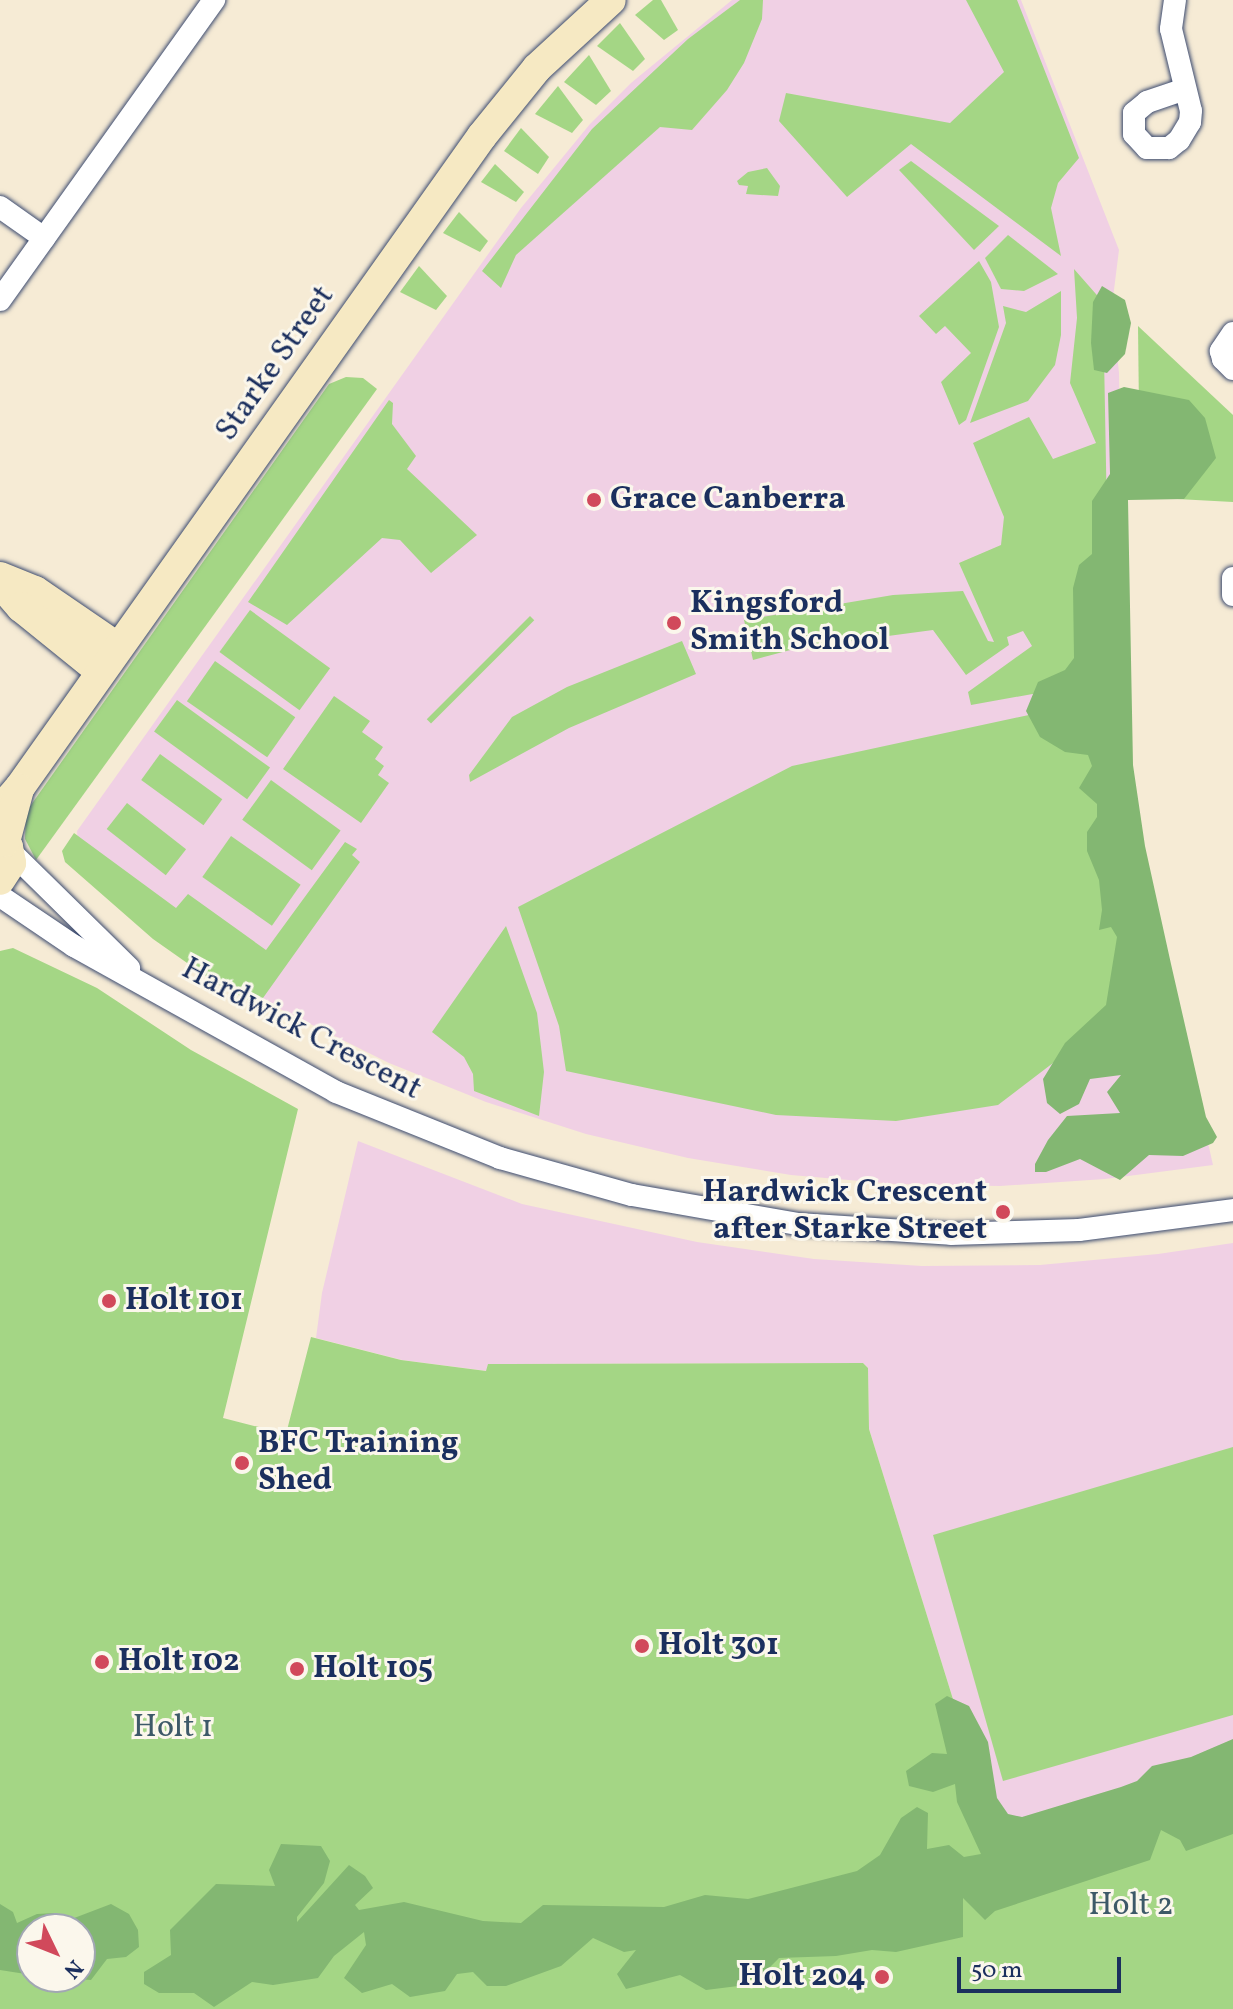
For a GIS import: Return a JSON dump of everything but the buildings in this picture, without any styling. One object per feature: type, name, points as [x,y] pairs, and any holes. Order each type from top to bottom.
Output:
[{"type":"street","points":[[0,300],[214,0]]},
{"type":"street","name":"Starke Street","points":[[0,810],[20,787],[482,136],[537,68],[611,0]]},
{"type":"street","points":[[1175,0],[1171,29],[1185,89]]},
{"type":"street","points":[[0,207],[44,238]]},
{"type":"street","points":[[1233,333],[1221,351],[1223,359],[1233,369]]},
{"type":"street","points":[[0,577],[35,591],[109,659]]},
{"type":"street","points":[[1233,578],[1233,595]]},
{"type":"street","points":[[0,583],[21,607],[109,659]]},
{"type":"street","name":"Starke Street","points":[[0,880],[11,863],[5,844],[20,787]]},
{"type":"street","name":"Hardwick Crescent","points":[[5,844],[143,982]]},
{"type":"street","name":"Hardwick Crescent","points":[[0,896],[74,946],[143,982],[253,1049],[389,1115],[557,1176],[698,1209],[798,1224],[951,1234],[1079,1230],[1233,1210]]},
{"type":"shaded area","name":"Kingsford Smith School","points":[[732,0],[1021,0],[1119,250],[1112,306],[1119,373],[1125,773],[1213,1165],[1105,1179],[1000,1186],[895,1184],[791,1175],[688,1158],[586,1134],[486,1102],[389,1063],[276,1007],[178,947],[79,856],[77,831],[521,208],[590,124],[631,83]]},
{"type":"shaded area","points":[[358,1141],[522,1204],[697,1242],[814,1259],[922,1266],[1040,1265],[1158,1254],[1233,1243],[1233,1757],[998,1844],[869,1429],[868,1368],[863,1363],[489,1364],[487,1371],[402,1360],[316,1338],[322,1293]]},
{"type":"green space","points":[[653,0],[661,0],[678,30],[664,40],[635,15]]},
{"type":"green space","points":[[740,0],[763,0],[762,19],[744,63],[727,90],[692,130],[660,127],[516,255],[501,288],[482,271],[592,129],[688,39]]},
{"type":"green space","points":[[966,0],[1017,0],[1079,158],[1058,183],[1051,208],[1061,256],[911,144],[847,197],[779,121],[786,93],[950,123],[1004,72]]},
{"type":"green space","points":[[620,23],[645,59],[633,71],[597,46]]},
{"type":"green space","points":[[589,55],[611,91],[596,105],[564,82]]},
{"type":"green space","points":[[558,86],[583,120],[572,133],[535,114]]},
{"type":"green space","points":[[521,128],[549,157],[538,174],[504,151]]},
{"type":"green space","points":[[911,161],[999,226],[974,250],[899,170]]},
{"type":"green space","points":[[495,164],[524,192],[516,202],[481,182]]},
{"type":"green space","points":[[767,168],[780,186],[778,196],[746,194],[748,186],[739,185],[737,181],[748,172]]},
{"type":"green space","points":[[459,212],[488,241],[480,252],[443,233]]},
{"type":"green space","points":[[1008,235],[1058,274],[1024,291],[1001,289],[985,258]]},
{"type":"green space","points":[[979,261],[991,282],[999,327],[966,420],[959,425],[941,382],[971,353],[945,326],[936,334],[919,316]]},
{"type":"green space","points":[[419,266],[447,296],[436,310],[400,292]]},
{"type":"green space","points":[[1074,269],[1103,302],[1110,680],[971,705],[968,692],[1032,646],[1023,631],[1007,637],[1009,645],[966,675],[933,630],[798,648],[753,660],[744,620],[893,595],[963,591],[988,641],[994,642],[959,563],[1001,545],[1004,517],[973,443],[1029,417],[1053,459],[1096,443],[1070,383],[1077,318]]},
{"type":"green space","points":[[1102,286],[1125,300],[1131,323],[1125,354],[1107,373],[1094,370],[1091,343],[1093,302]]},
{"type":"green space","points":[[1061,291],[1061,335],[1055,365],[1028,401],[970,423],[1006,323],[1003,306],[1026,312]]},
{"type":"green space","points":[[1138,326],[1233,415],[1233,502],[1140,497]]},
{"type":"green space","points":[[346,377],[363,378],[377,389],[36,860],[25,839],[26,812],[329,384]]},
{"type":"green space","points":[[1124,387],[1189,400],[1205,418],[1216,458],[1184,499],[1128,500],[1133,765],[1145,846],[1171,964],[1206,1117],[1217,1137],[1213,1143],[1183,1156],[1149,1155],[1120,1180],[1080,1159],[1046,1172],[1035,1172],[1035,1164],[1048,1140],[1067,1116],[1120,1113],[1107,1092],[1121,1075],[1090,1079],[1079,1104],[1060,1114],[1047,1103],[1043,1079],[1065,1043],[1106,1005],[1117,937],[1111,927],[1099,930],[1102,910],[1099,880],[1087,851],[1087,832],[1097,817],[1097,804],[1079,788],[1092,766],[1088,755],[1065,752],[1040,737],[1026,711],[1038,682],[1065,670],[1074,658],[1073,588],[1079,565],[1092,554],[1092,501],[1110,474],[1108,393]]},
{"type":"green space","points":[[389,400],[393,403],[392,424],[416,456],[407,469],[477,535],[431,573],[400,540],[382,538],[287,625],[248,602]]},
{"type":"green space","points":[[250,610],[330,668],[300,710],[219,652]]},
{"type":"green space","points":[[530,616],[534,620],[431,723],[427,719]]},
{"type":"green space","points":[[682,641],[696,674],[569,728],[470,782],[469,775],[512,717],[567,687]]},
{"type":"green space","points":[[215,661],[295,717],[267,757],[187,701]]},
{"type":"green space","points":[[334,696],[370,721],[362,732],[383,747],[375,759],[384,766],[378,775],[389,783],[361,823],[283,769]]},
{"type":"green space","points":[[1108,698],[1165,1010],[1053,1063],[998,1105],[896,1121],[776,1115],[566,1071],[559,1026],[518,907],[792,766]]},
{"type":"green space","points":[[177,700],[270,768],[247,799],[154,732]]},
{"type":"green space","points":[[160,754],[222,799],[203,825],[141,780]]},
{"type":"green space","points":[[271,780],[341,831],[312,870],[242,820]]},
{"type":"green space","points":[[127,803],[186,849],[166,875],[107,829]]},
{"type":"green space","points":[[74,833],[176,908],[188,894],[266,950],[345,842],[357,849],[352,855],[360,862],[258,1005],[217,984],[153,939],[65,862],[62,851]]},
{"type":"green space","points":[[231,836],[301,885],[272,926],[202,877]]},
{"type":"green space","points":[[506,926],[537,1013],[544,1072],[539,1116],[474,1091],[473,1074],[464,1057],[432,1032]]},
{"type":"green space","points":[[13,948],[97,988],[191,1050],[298,1109],[223,1418],[286,1434],[311,1337],[401,1360],[486,1371],[488,1364],[863,1363],[868,1368],[869,1429],[998,1844],[1233,1757],[1233,2009],[0,2009],[0,951]]},
{"type":"green space","points":[[1233,1447],[1233,1715],[1003,1781],[933,1535]]},
{"type":"green space","points":[[947,1696],[969,1706],[988,1742],[997,1798],[1008,1814],[1022,1817],[1121,1787],[1137,1781],[1152,1766],[1191,1757],[1233,1739],[1233,1834],[1186,1851],[1180,1840],[1161,1830],[1150,1860],[995,1911],[985,1920],[963,1898],[963,1937],[896,1952],[872,1950],[836,1956],[779,1958],[765,1972],[738,1986],[706,1990],[680,1975],[626,1989],[617,1974],[636,1950],[624,1952],[593,1938],[561,1966],[506,1986],[487,1986],[473,1972],[457,1974],[445,1991],[410,1997],[392,1984],[362,1993],[344,1978],[366,1945],[364,1932],[334,1956],[318,1978],[273,1985],[252,1982],[214,2007],[194,1993],[159,1993],[144,1984],[144,1972],[171,1955],[170,1930],[216,1884],[275,1886],[269,1870],[281,1844],[321,1846],[330,1861],[324,1883],[297,1917],[297,1922],[349,1865],[365,1876],[373,1888],[355,1905],[359,1910],[404,1902],[483,1921],[521,1923],[543,1905],[664,1907],[705,1895],[748,1899],[857,1871],[880,1855],[901,1818],[917,1807],[928,1813],[927,1849],[949,1845],[964,1857],[981,1854],[957,1802],[955,1784],[933,1792],[909,1786],[906,1771],[932,1753],[947,1754],[935,1704]]},
{"type":"green space","points":[[0,1904],[13,1912],[16,1920],[16,1972],[0,1970]]},
{"type":"green space","points":[[111,1904],[129,1914],[138,1930],[139,1947],[126,1957],[107,1959],[96,1973],[96,1913],[87,1913]]},
{"type":"place","name":"Grace Canberra","points":[[594,500]]},
{"type":"place","name":"Kingsford Smith School","points":[[674,623]]},
{"type":"place","name":"Hardwick Crescent after Starke Street","points":[[1003,1212]]},
{"type":"place","name":"Holt 101","points":[[109,1301]]},
{"type":"place","name":"BFC Training Shed","points":[[242,1463]]},
{"type":"place","name":"Holt 301","points":[[642,1646]]},
{"type":"place","name":"Holt 102","points":[[102,1662]]},
{"type":"place","name":"Holt 105","points":[[297,1669]]},
{"type":"place","name":"Holt 204","points":[[882,1977]]},
{"type":"park label","name":"Holt 1","points":[[173,1728]]},
{"type":"park label","name":"Holt 2","points":[[1131,1906]]}]
